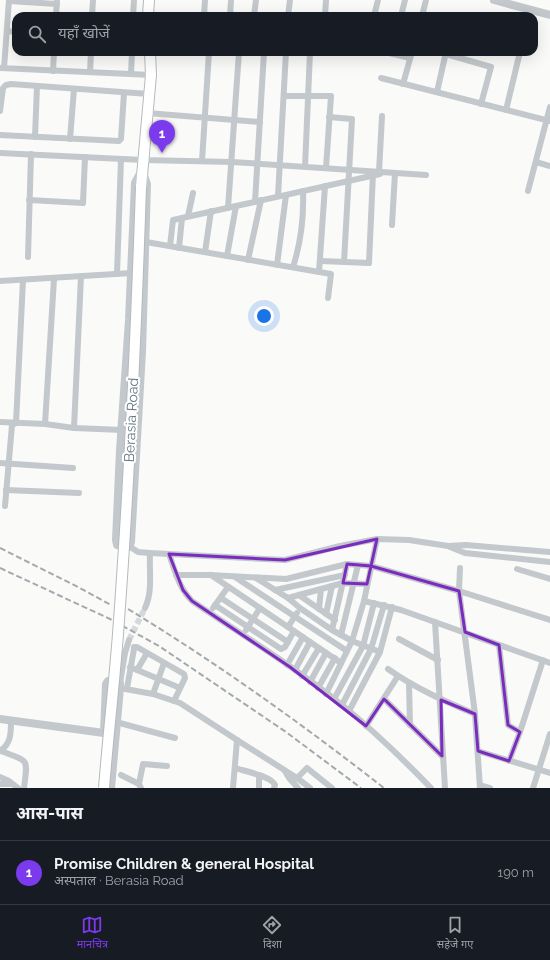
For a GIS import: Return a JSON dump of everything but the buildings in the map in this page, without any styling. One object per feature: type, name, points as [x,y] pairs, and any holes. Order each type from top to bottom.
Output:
[{"type":"main road","points":[[148,12],[149,0]]},
{"type":"main road","name":"Berasia Road","points":[[104,788],[118,634],[128,474],[141,187],[151,75],[150,56]]},
{"type":"street","points":[[56,12],[57,2],[9,0],[2,68],[151,75]]},
{"type":"street","points":[[92,12],[93,0]]},
{"type":"street","points":[[133,12],[134,0]]},
{"type":"street","points":[[204,0],[204,12]]},
{"type":"street","points":[[230,12],[231,0]]},
{"type":"street","points":[[254,12],[256,0]]},
{"type":"street","points":[[288,12],[290,0]]},
{"type":"street","points":[[325,12],[326,0]]},
{"type":"street","points":[[375,12],[378,0]]},
{"type":"street","points":[[402,12],[405,0]]},
{"type":"street","points":[[423,12],[426,0]]},
{"type":"street","points":[[494,0],[511,2],[550,15]]},
{"type":"street","points":[[7,31],[12,32]]},
{"type":"street","points":[[53,70],[54,56]]},
{"type":"street","points":[[90,72],[91,56]]},
{"type":"street","points":[[131,74],[132,56]]},
{"type":"street","points":[[202,161],[209,56]]},
{"type":"street","points":[[228,208],[239,56]]},
{"type":"street","points":[[248,260],[258,201],[258,164],[264,56]]},
{"type":"street","points":[[278,196],[285,96],[286,56]]},
{"type":"street","points":[[305,167],[310,56]]},
{"type":"street","points":[[403,84],[411,56]]},
{"type":"street","points":[[437,92],[445,56]]},
{"type":"street","points":[[456,56],[491,67],[481,104]]},
{"type":"street","points":[[506,110],[519,56]]},
{"type":"street","points":[[381,78],[548,121]]},
{"type":"street","points":[[0,111],[1,92],[6,85],[149,94]]},
{"type":"street","points":[[35,137],[37,86]]},
{"type":"street","points":[[70,139],[74,89]]},
{"type":"street","points":[[0,135],[119,141],[121,139],[124,93]]},
{"type":"street","points":[[285,96],[331,96],[326,168]]},
{"type":"street","points":[[528,191],[548,121],[550,107]]},
{"type":"street","points":[[147,113],[260,122]]},
{"type":"street","points":[[321,261],[369,263],[382,116]]},
{"type":"street","points":[[330,117],[352,119],[344,262]]},
{"type":"street","points":[[0,153],[120,159],[143,165],[202,161],[232,162],[377,173],[426,175]]},
{"type":"street","points":[[28,256],[31,154]]},
{"type":"street","points":[[30,200],[83,203],[85,157]]},
{"type":"street","points":[[117,274],[120,159]]},
{"type":"street","points":[[536,162],[550,166]]},
{"type":"street","points":[[129,546],[131,542],[140,382],[146,242],[147,184],[143,165]]},
{"type":"street","points":[[143,165],[135,183],[132,273],[122,430],[117,545],[129,546],[138,552],[285,560],[340,546],[377,539],[409,540],[448,546],[466,545],[550,552]]},
{"type":"street","points":[[170,246],[173,220],[348,181],[377,173]]},
{"type":"street","points":[[392,225],[395,173]]},
{"type":"street","points":[[319,272],[321,261],[325,186]]},
{"type":"street","points":[[293,268],[302,231],[304,213],[303,191]]},
{"type":"street","points":[[179,248],[185,217],[193,192]]},
{"type":"street","points":[[277,265],[286,195]]},
{"type":"street","points":[[227,256],[236,206]]},
{"type":"street","points":[[205,252],[211,211]]},
{"type":"street","points":[[146,242],[331,274],[328,298]]},
{"type":"street","points":[[0,281],[54,279],[132,273]]},
{"type":"street","points":[[74,428],[82,276]]},
{"type":"street","points":[[45,424],[54,279]]},
{"type":"street","points":[[5,506],[12,425],[16,423],[23,280]]},
{"type":"street","points":[[0,422],[122,430]]},
{"type":"street","points":[[0,463],[73,468]]},
{"type":"street","points":[[6,490],[79,493]]},
{"type":"street","points":[[326,694],[352,641],[364,601],[377,539]]},
{"type":"street","points":[[448,546],[465,553],[550,562]]},
{"type":"street","points":[[145,608],[148,601],[150,588],[150,553]]},
{"type":"street","points":[[169,554],[176,575],[187,596],[342,705],[432,788]]},
{"type":"street","points":[[176,575],[210,575],[286,579],[347,564],[371,566],[459,591],[549,620],[550,613]]},
{"type":"street","points":[[332,630],[347,564]]},
{"type":"street","points":[[341,635],[358,565]]},
{"type":"street","points":[[460,568],[459,591],[475,714],[480,786],[490,788]]},
{"type":"street","points":[[517,569],[550,579]]},
{"type":"street","points":[[210,575],[341,662]]},
{"type":"street","points":[[275,590],[345,575]]},
{"type":"street","points":[[234,576],[347,651]]},
{"type":"street","points":[[255,577],[288,598],[332,630],[362,646],[380,652]]},
{"type":"street","points":[[288,598],[343,583],[367,584]]},
{"type":"street","points":[[326,614],[332,586]]},
{"type":"street","points":[[210,613],[228,587]]},
{"type":"street","points":[[319,609],[321,590]]},
{"type":"street","points":[[311,604],[312,592]]},
{"type":"street","points":[[299,595],[335,620]]},
{"type":"street","points":[[221,598],[288,642]]},
{"type":"street","points":[[364,601],[392,607],[550,663]]},
{"type":"street","points":[[334,699],[362,646],[374,603]]},
{"type":"street","points":[[215,605],[281,649],[285,647],[294,631]]},
{"type":"street","points":[[342,705],[371,649],[384,606]]},
{"type":"street","points":[[349,711],[380,652],[392,607]]},
{"type":"street","points":[[243,635],[260,608]]},
{"type":"street","points":[[288,627],[300,608]]},
{"type":"street","points":[[435,622],[441,700],[444,788]]},
{"type":"street","points":[[287,665],[303,637]]},
{"type":"street","points":[[398,639],[438,660]]},
{"type":"street","points":[[111,788],[116,722],[126,648],[129,640]]},
{"type":"street","points":[[294,670],[310,642]]},
{"type":"street","points":[[498,645],[508,725],[520,732]]},
{"type":"street","points":[[122,686],[130,667],[134,647],[138,647],[184,674],[185,678],[174,700]]},
{"type":"street","points":[[302,676],[319,648]]},
{"type":"street","points":[[138,670],[148,653]]},
{"type":"street","points":[[310,682],[326,653]]},
{"type":"street","points":[[318,688],[335,658]]},
{"type":"street","points":[[509,761],[543,660]]},
{"type":"street","points":[[153,694],[164,662]]},
{"type":"street","points":[[130,667],[180,688]]},
{"type":"street","points":[[388,669],[409,683],[441,700],[475,714]]},
{"type":"street","points":[[366,726],[398,676]]},
{"type":"street","points":[[101,788],[106,684],[108,681],[117,681],[122,686],[174,700],[297,778],[310,788]]},
{"type":"street","points":[[409,683],[410,725]]},
{"type":"street","points":[[384,699],[442,756]]},
{"type":"street","points":[[0,719],[104,733]]},
{"type":"street","points":[[0,751],[9,743],[11,721]]},
{"type":"street","points":[[116,722],[175,738]]},
{"type":"street","points":[[532,788],[550,734]]},
{"type":"street","points":[[233,788],[237,740]]},
{"type":"street","points":[[0,751],[25,761],[27,766],[24,788]]},
{"type":"street","points":[[478,751],[550,773]]},
{"type":"street","points":[[121,775],[140,786],[143,764],[168,766]]},
{"type":"street","points":[[234,768],[259,775],[273,781],[275,785],[274,788]]},
{"type":"street","points":[[297,778],[307,768],[332,788]]},
{"type":"street","points":[[285,771],[298,788]]},
{"type":"street","points":[[259,775],[259,788]]},
{"type":"street","points":[[0,777],[16,786]]},
{"type":"street","points":[[0,784],[16,786]]},
{"type":"highlighted area","points":[[377,539],[371,566],[459,591],[465,632],[499,645],[508,725],[520,732],[509,761],[478,751],[475,714],[441,700],[442,756],[384,699],[366,726],[290,667],[192,601],[183,590],[169,554],[285,560]],"holes":[[[347,564],[371,566],[367,584],[343,583]]]},
{"type":"tunnel","points":[[129,640],[145,608]]},
{"type":"railway","points":[[0,548],[111,605]]},
{"type":"railway","points":[[0,568],[110,619],[159,646],[286,732],[361,788]]},
{"type":"railway","points":[[128,609],[259,695],[384,788]]},
{"type":"place","name":"Promise Children & general Hospital","points":[[162,153]]}]
